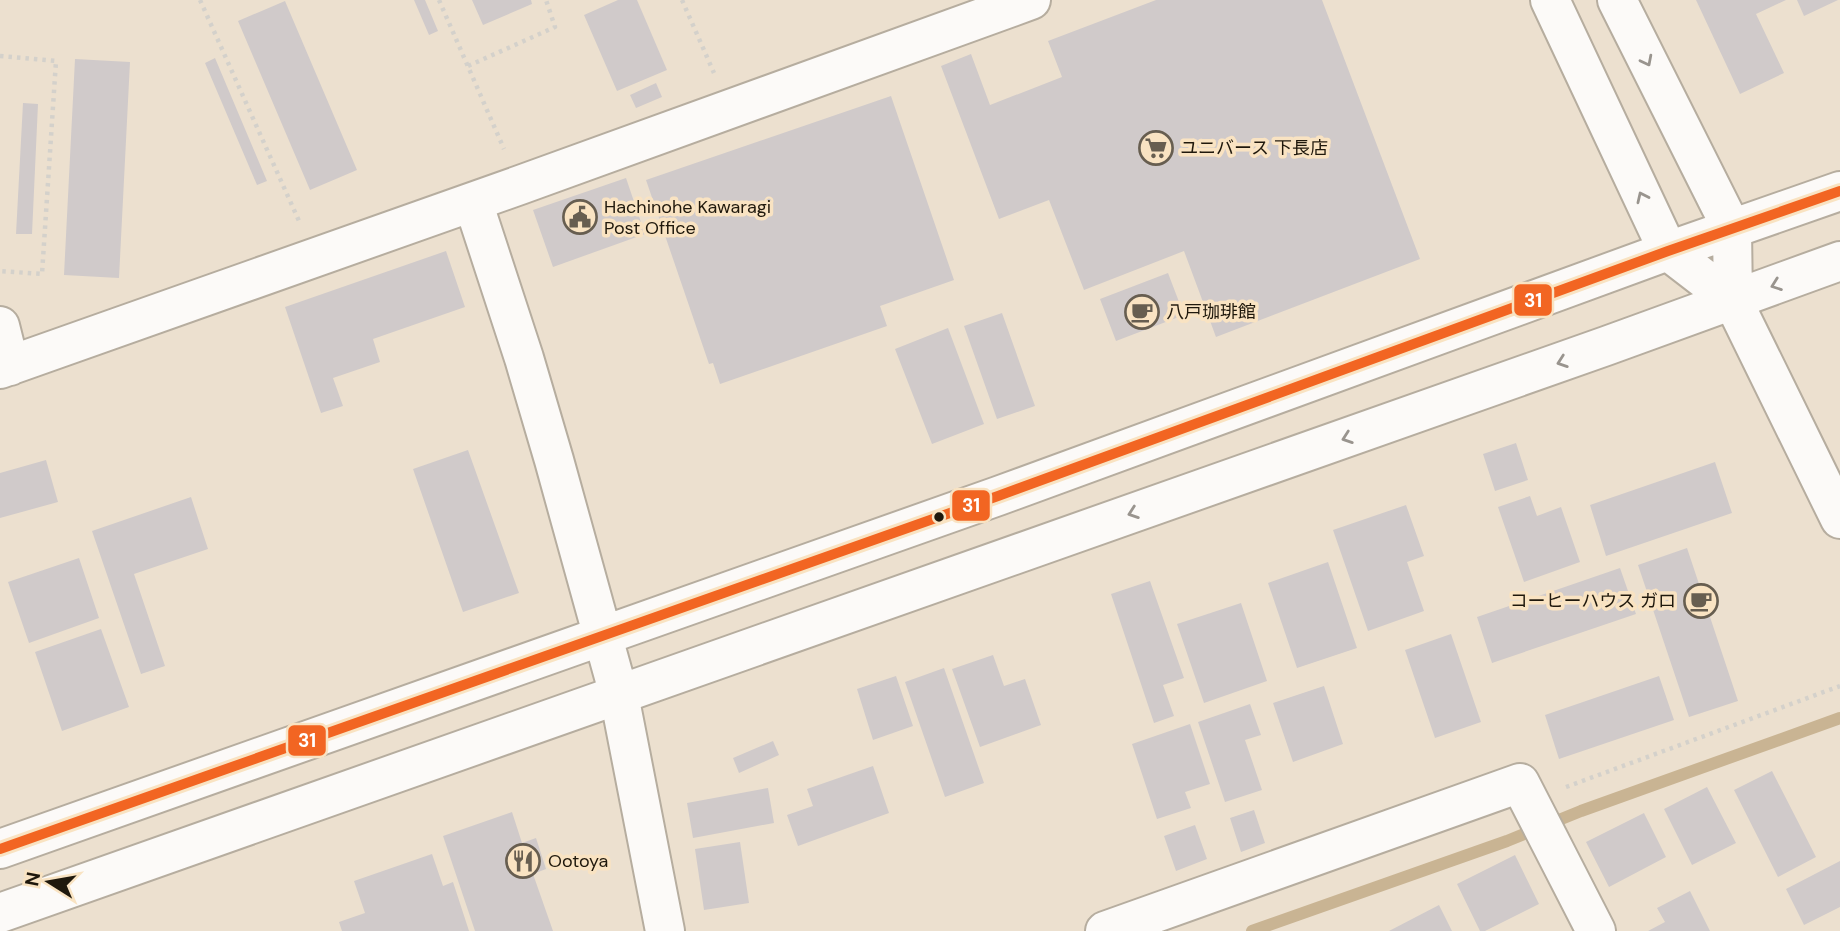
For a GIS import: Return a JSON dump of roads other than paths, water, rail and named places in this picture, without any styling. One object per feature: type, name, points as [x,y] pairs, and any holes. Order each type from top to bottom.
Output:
[{"type":"street","points":[[0,326],[5,368],[1031,0]]},
{"type":"street","points":[[1550,0],[1668,251],[1733,301]]},
{"type":"street","points":[[1617,0],[1732,229],[1733,301],[1840,519]]},
{"type":"street","points":[[0,849],[998,496],[1668,251],[1840,191]]},
{"type":"street","points":[[474,202],[550,447],[619,695],[665,931]]},
{"type":"street","points":[[0,913],[1840,261]]},
{"type":"street","points":[[1105,931],[1178,919],[1520,783],[1596,931]]},
{"type":"waterway","points":[[1252,931],[1507,841],[1581,811],[1840,718]]},
{"type":"place","name":"ユニバース 下長店","points":[[1156,148]]},
{"type":"place","name":"Hachinohe Kawaragi Post Office","points":[[580,217]]},
{"type":"place","name":"八戸珈琲館","points":[[1142,312]]},
{"type":"place","name":"コーヒーハウス ガロ","points":[[1701,601]]},
{"type":"place","name":"Ootoya","points":[[523,861]]}]
